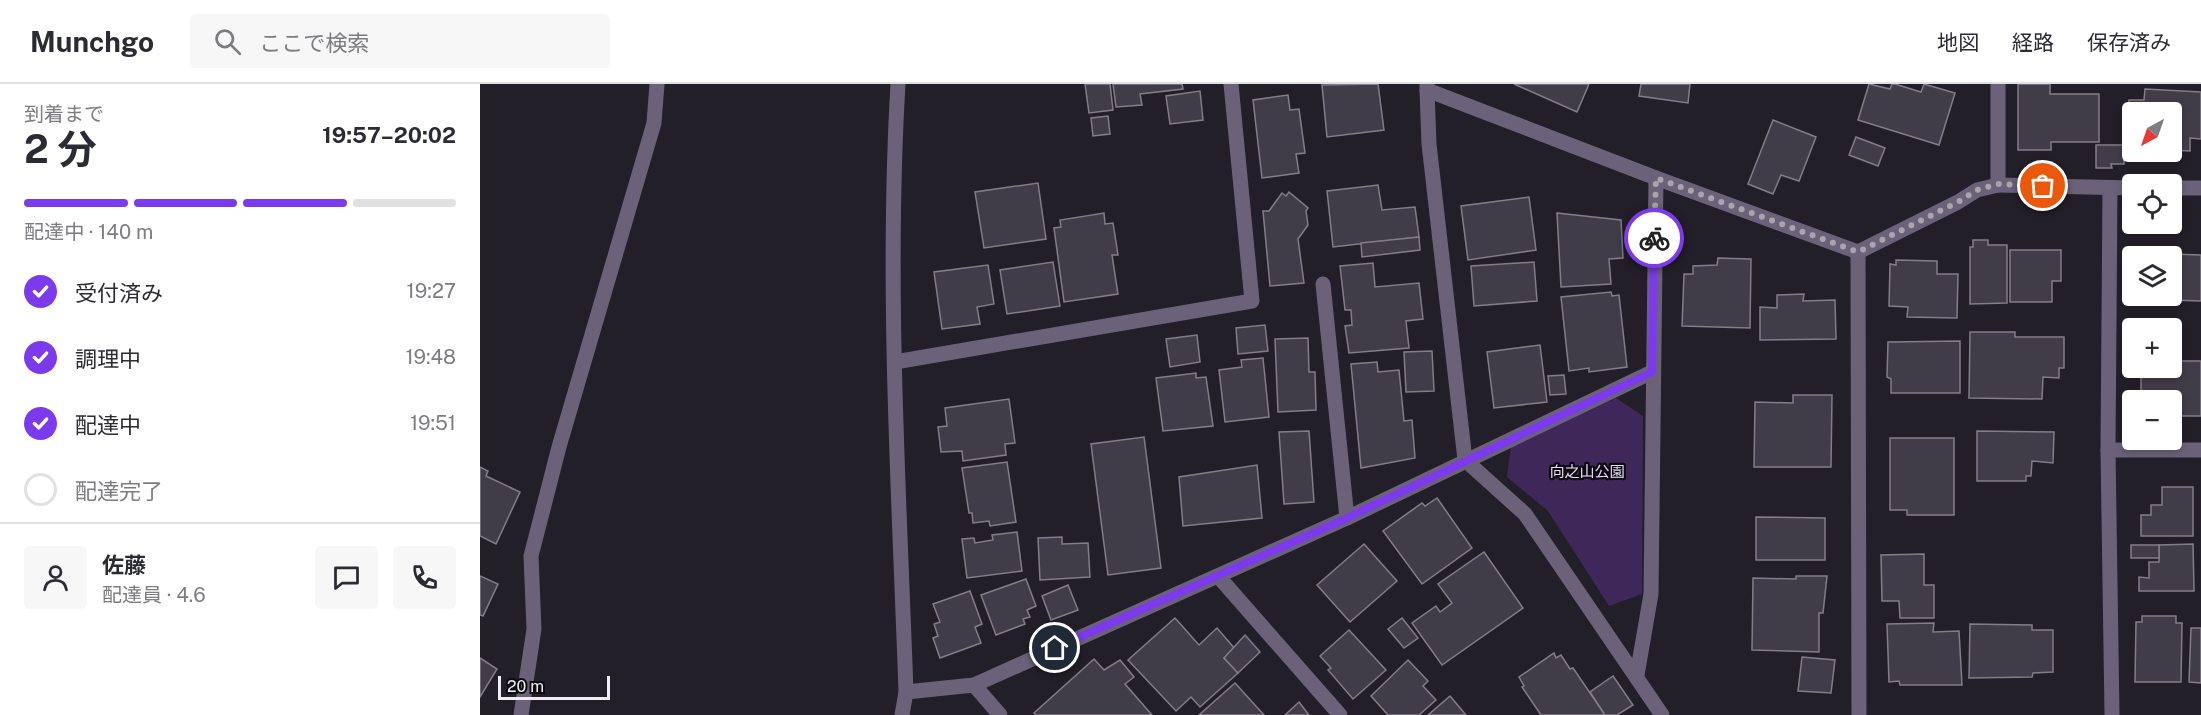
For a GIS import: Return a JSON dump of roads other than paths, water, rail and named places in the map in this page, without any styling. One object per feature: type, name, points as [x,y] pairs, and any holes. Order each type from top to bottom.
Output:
[{"type":"street","points":[[521,715],[534,629],[531,556],[559,447],[654,123],[657,84]]},
{"type":"street","points":[[898,84],[892,177],[895,362],[906,692],[902,715]]},
{"type":"street","points":[[895,362],[1251,301],[1231,84]]},
{"type":"street","points":[[1998,84],[1998,184]]},
{"type":"street","points":[[1662,715],[1637,675],[1525,514],[1465,460],[1430,144],[1427,87],[1656,178],[1858,252],[1958,202],[1977,190],[1998,184],[2122,188]]},
{"type":"street","points":[[1637,675],[1651,594],[1656,178]]},
{"type":"street","points":[[2110,188],[2108,450],[2112,715]]},
{"type":"street","points":[[2182,188],[2201,188]]},
{"type":"street","points":[[1858,252],[1859,715]]},
{"type":"street","points":[[1323,285],[1347,518]]},
{"type":"street","points":[[906,692],[974,685],[1347,518],[1652,372]]},
{"type":"street","points":[[2108,450],[2201,450]]},
{"type":"street","points":[[1218,576],[1340,715]]},
{"type":"street","points":[[974,685],[1000,715]]},
{"type":"park label","name":"向之山公園","points":[[1587,472]]}]
